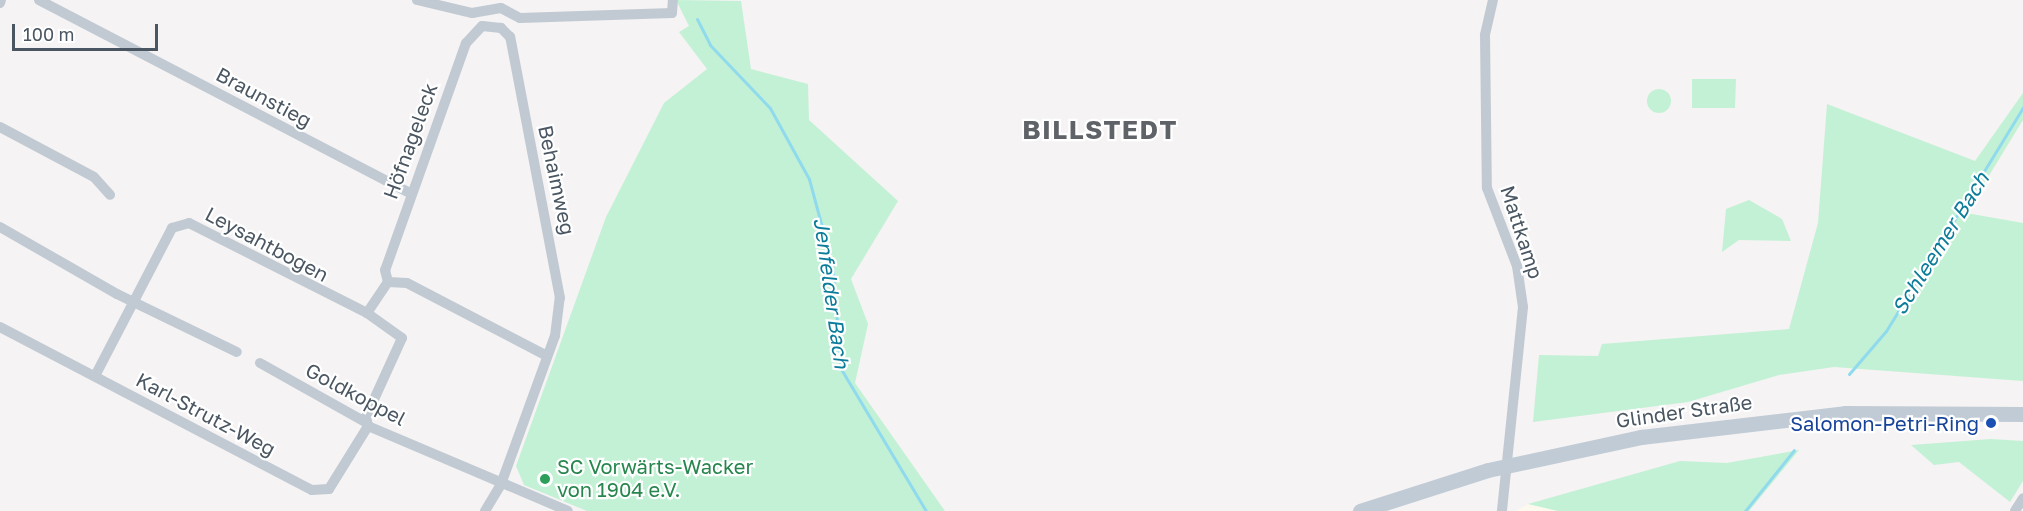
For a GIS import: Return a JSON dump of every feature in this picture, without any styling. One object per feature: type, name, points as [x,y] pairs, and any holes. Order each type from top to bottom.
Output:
[{"type":"main road","name":"Glinder Straße","points":[[1360,511],[1511,464],[1641,437],[1788,418],[2023,414]]},
{"type":"street","name":"Braunstieg","points":[[39,0],[409,192]]},
{"type":"street","points":[[417,0],[472,12],[502,4],[520,18],[672,13],[673,0]]},
{"type":"street","name":"Mattkamp","points":[[1493,0],[1485,35],[1487,188],[1512,251],[1523,300],[1511,464],[1502,511]]},
{"type":"street","name":"Höfnageleck","points":[[388,282],[385,260],[465,43],[473,30],[487,25]]},
{"type":"street","name":"Behaimweg","points":[[487,25],[510,37],[559,278],[558,318],[547,356]]},
{"type":"street","points":[[0,127],[94,177],[110,195]]},
{"type":"street","name":"Leysahtbogen","points":[[95,376],[132,300],[179,223],[367,313],[404,342],[366,417],[368,426]]},
{"type":"street","points":[[0,227],[132,300],[237,352]]},
{"type":"street","points":[[367,313],[388,282],[407,284],[547,356],[501,484],[485,511]]},
{"type":"street","name":"Karl-Strutz-Weg","points":[[0,327],[321,492],[329,489],[368,426]]},
{"type":"street","name":"Goldkoppel","points":[[260,363],[366,417],[368,426],[568,511]]},
{"type":"street","points":[[2015,511],[2023,498]]},
{"type":"shaded area","points":[[1528,504],[1558,511],[1516,511]]},
{"type":"green space","points":[[676,0],[741,1],[751,69],[808,84],[809,120],[898,201],[851,279],[868,324],[855,383],[945,511],[587,511],[524,485],[516,466],[606,217],[664,103],[707,69],[679,32],[689,26]]},
{"type":"green space","points":[[1692,79],[1736,79],[1735,108],[1692,108]]},
{"type":"green space","points":[[1659,89],[1667,93],[1671,101],[1667,109],[1659,113],[1651,109],[1647,101],[1651,93]]},
{"type":"green space","points":[[2023,93],[2023,120],[1966,213],[2023,223],[2023,381],[1834,367],[1779,375],[1688,402],[1533,422],[1539,355],[1598,356],[1602,344],[1789,329],[1818,223],[1827,104],[1975,161]]},
{"type":"green space","points":[[1749,200],[1782,219],[1791,241],[1739,240],[1722,252],[1726,209]]},
{"type":"green space","points":[[1991,439],[2023,441],[2023,481],[2010,502],[1959,462],[1934,465],[1911,445]]},
{"type":"green space","points":[[1799,450],[1749,511],[1558,511],[1528,504],[1680,461],[1727,463]]},
{"type":"waterway","name":"Jenfelder Bach","points":[[697,19],[710,45],[770,108],[809,179],[832,264],[841,369],[926,511]]},
{"type":"waterway","name":"Schleemer Bach","points":[[1849,374],[1886,331],[2023,107]]},
{"type":"waterway","name":"Schleemer Bach","points":[[1745,511],[1794,450]]},
{"type":"place","name":"Salomon-Petri-Ring","points":[[1991,423]]},
{"type":"place","name":"SC Vorwärts-Wacker von 1904 e.V.","points":[[545,479]]},
{"type":"district","name":"BILLSTEDT","points":[[1100,130]]}]
